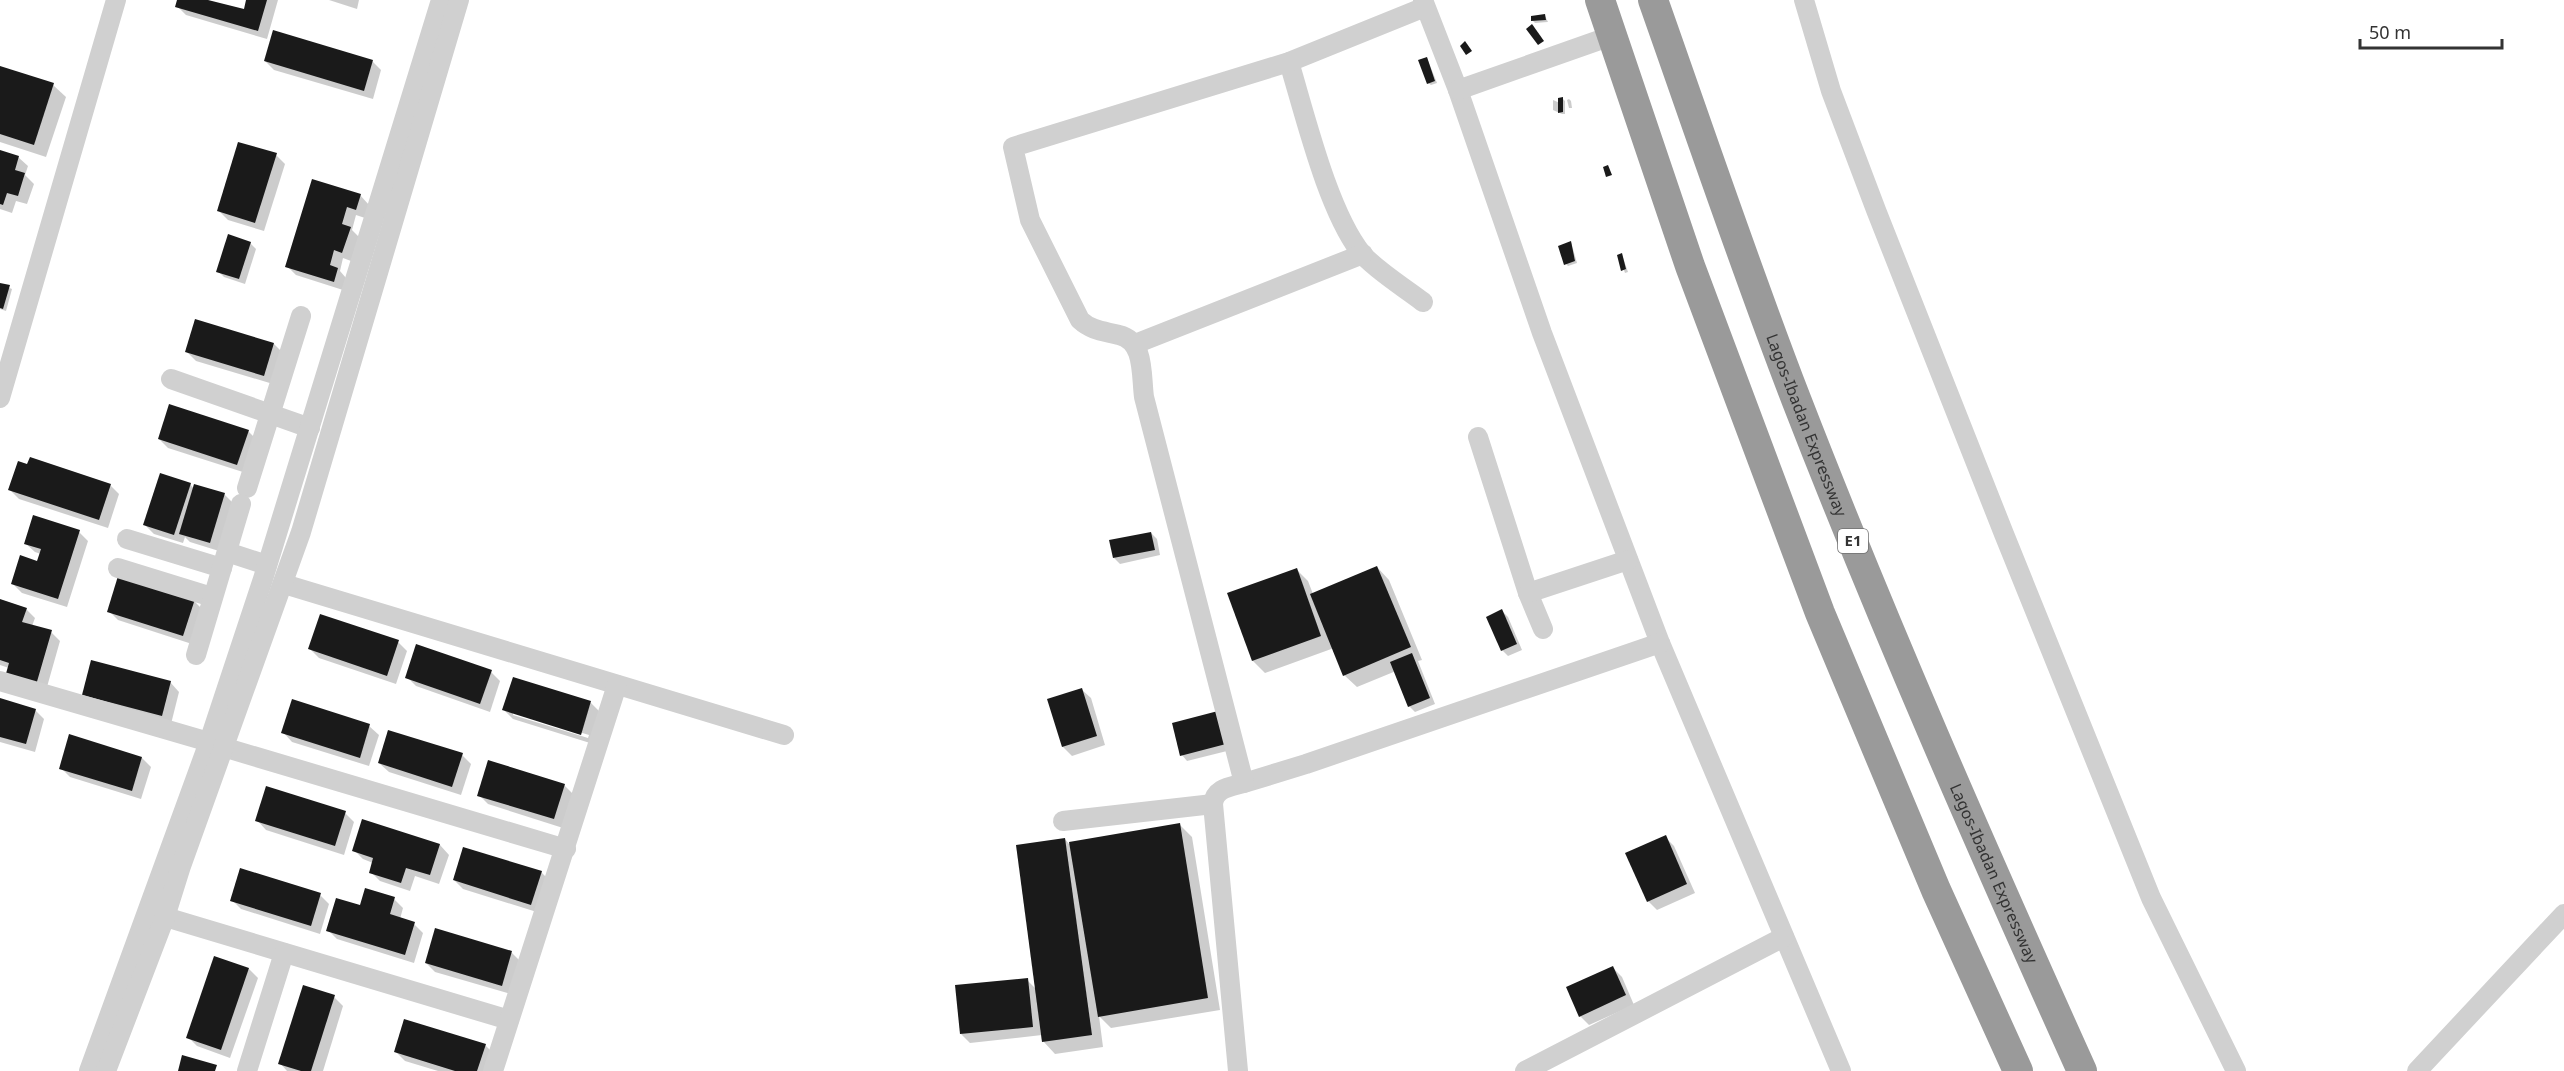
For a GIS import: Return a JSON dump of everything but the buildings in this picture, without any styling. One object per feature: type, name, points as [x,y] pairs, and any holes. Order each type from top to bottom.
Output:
[{"type":"highway","points":[[1600,0],[1690,266],[1820,614],[1936,890],[2018,1071]]},
{"type":"highway","name":"Lagos-Ibadan Expressway","points":[[1653,0],[1791,386],[1856,550],[1986,857],[2082,1071]]},
{"type":"street","points":[[0,398],[116,0]]},
{"type":"street","points":[[216,745],[267,565],[441,0]]},
{"type":"street","points":[[106,1071],[155,914],[216,745],[284,584],[302,532],[459,0]]},
{"type":"street","points":[[1804,0],[1831,91],[2030,600],[2151,898],[2236,1071]]},
{"type":"street","points":[[1244,783],[1144,397],[1139,352],[1135,344],[1119,334],[1104,333],[1087,326],[1080,320],[1030,220],[1013,147],[1288,62],[1424,4],[1458,90],[1542,333],[1660,643],[1842,1071]]},
{"type":"street","points":[[1458,90],[1611,36]]},
{"type":"street","points":[[1288,62],[1325,178],[1345,227],[1363,255],[1423,302]]},
{"type":"street","points":[[372,227],[392,231]]},
{"type":"street","points":[[1135,344],[1363,255]]},
{"type":"street","points":[[196,655],[301,316]]},
{"type":"street","points":[[171,379],[310,428]]},
{"type":"street","points":[[1478,437],[1527,593],[1543,629]]},
{"type":"street","points":[[280,526],[302,532]]},
{"type":"street","points":[[127,539],[224,560],[267,565]]},
{"type":"street","points":[[1527,593],[1628,560]]},
{"type":"street","points":[[118,568],[213,597]]},
{"type":"street","points":[[284,584],[784,735]]},
{"type":"street","points":[[1238,1071],[1214,797],[1223,788],[1305,764],[1660,643]]},
{"type":"street","points":[[0,681],[566,849]]},
{"type":"street","points":[[493,1071],[617,685]]},
{"type":"street","points":[[1064,821],[1213,804]]},
{"type":"street","points":[[155,914],[509,1020]]},
{"type":"street","points":[[90,1071],[155,914]]},
{"type":"street","points":[[2417,1071],[2564,914]]},
{"type":"street","points":[[1525,1071],[1784,937]]},
{"type":"street","points":[[247,1071],[284,953]]}]
